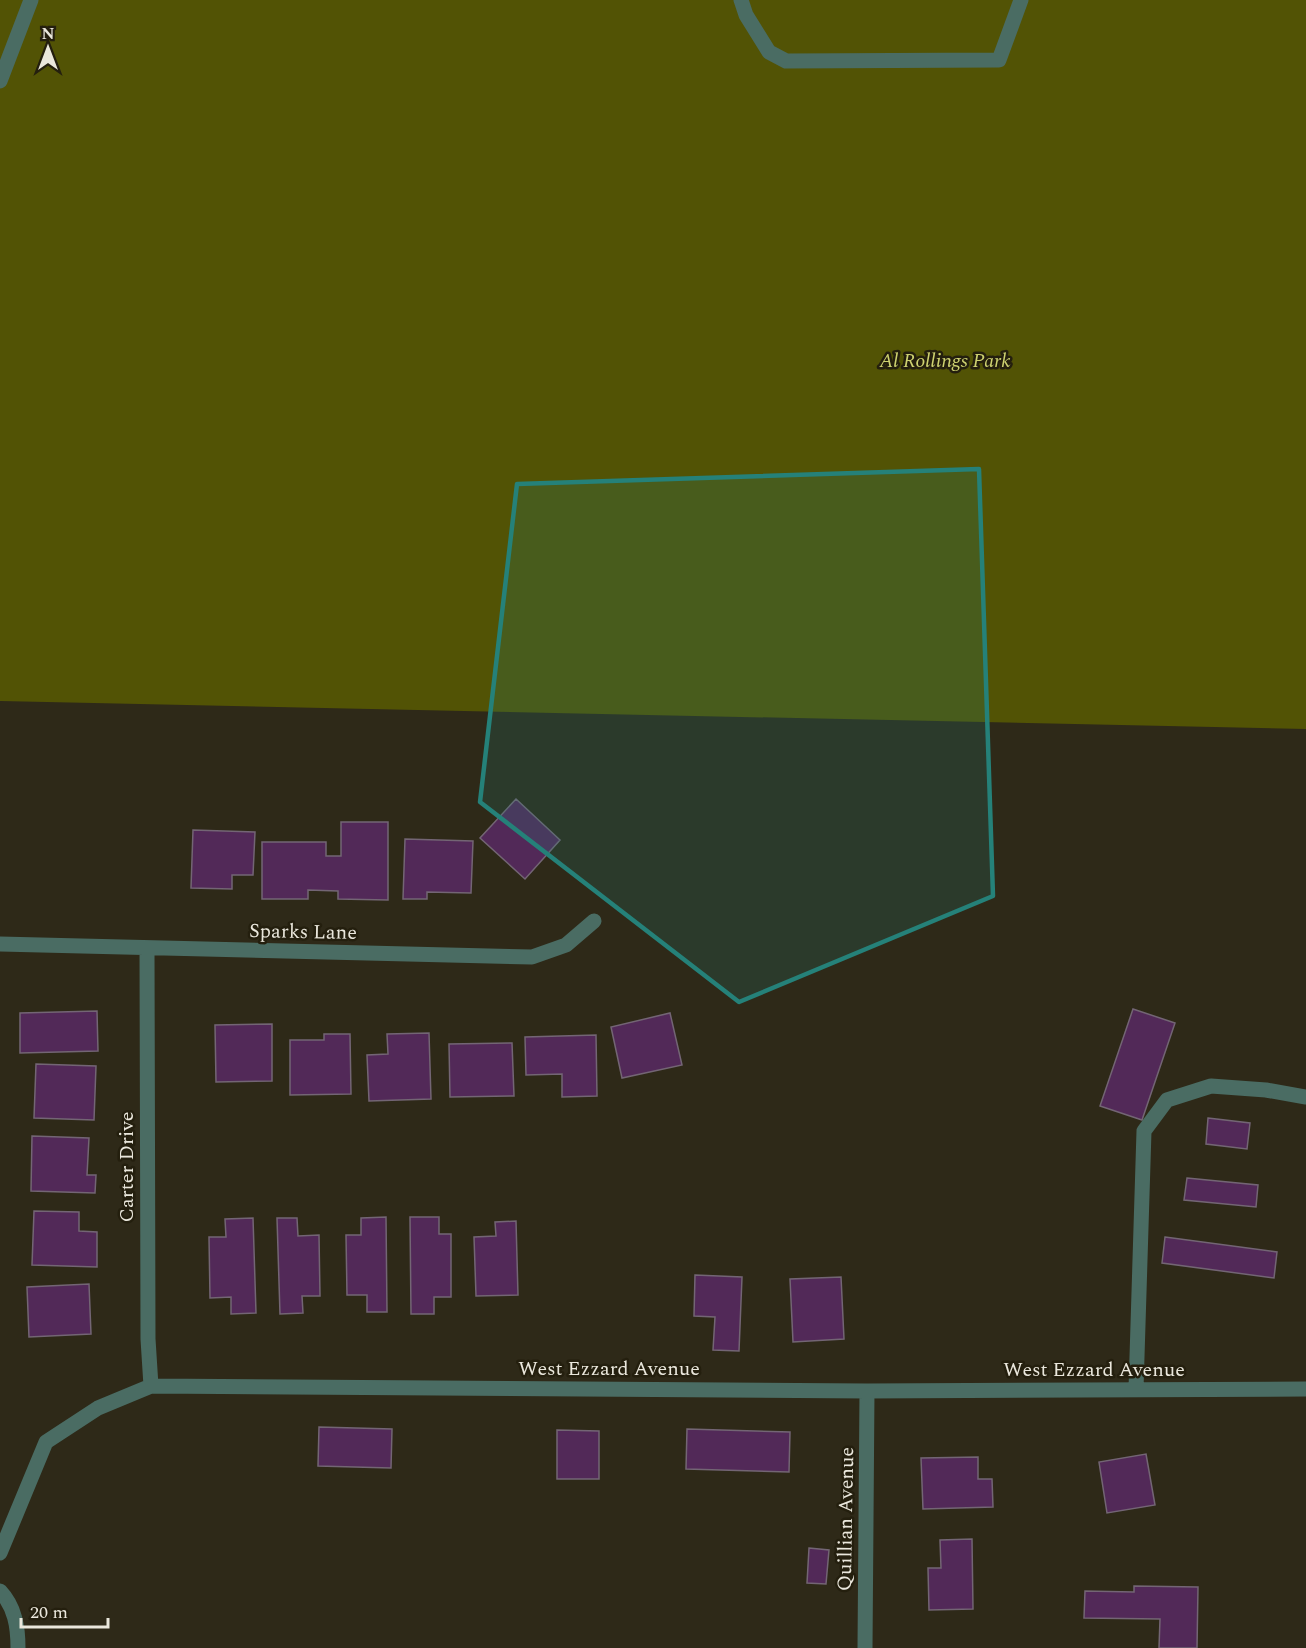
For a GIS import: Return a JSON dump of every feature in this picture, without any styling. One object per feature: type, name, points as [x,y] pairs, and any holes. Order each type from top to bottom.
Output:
[{"type":"street","points":[[0,81],[31,0]]},
{"type":"street","points":[[741,0],[746,15],[769,52],[786,61],[999,60],[1020,0]]},
{"type":"street","name":"Sparks Lane","points":[[0,944],[532,957],[566,945],[594,921]]},
{"type":"street","name":"Carter Drive","points":[[147,948],[148,1327],[151,1386]]},
{"type":"street","points":[[1136,1389],[1144,1131],[1167,1100],[1211,1086],[1266,1090],[1306,1097]]},
{"type":"street","name":"West Ezzard Avenue","points":[[0,1553],[46,1442],[98,1408],[151,1386],[867,1391],[1306,1389]]},
{"type":"street","name":"Quillian Avenue","points":[[864,1648],[867,1391]]},
{"type":"street","points":[[0,1591],[9,1601],[18,1628],[18,1648]]},
{"type":"highlighted area","points":[[979,469],[993,896],[739,1002],[480,802],[517,484]]},
{"type":"green space","name":"Al Rollings Park","points":[[0,0],[1306,0],[1306,729],[0,701]]},
{"type":"building","points":[[516,799],[560,840],[525,879],[480,838]]},
{"type":"building","points":[[341,822],[388,822],[388,900],[338,899],[338,891],[308,890],[308,899],[262,899],[262,842],[326,842],[326,856],[341,856]]},
{"type":"building","points":[[193,830],[255,832],[253,875],[232,875],[232,889],[191,888]]},
{"type":"building","points":[[405,839],[473,841],[471,893],[427,892],[427,899],[403,899]]},
{"type":"building","points":[[1133,1009],[1175,1023],[1142,1120],[1100,1106]]},
{"type":"building","points":[[97,1011],[98,1051],[20,1053],[20,1013]]},
{"type":"building","points":[[670,1013],[682,1065],[622,1078],[611,1027]]},
{"type":"building","points":[[272,1024],[272,1081],[216,1082],[215,1025]]},
{"type":"building","points":[[429,1033],[431,1099],[369,1101],[367,1055],[388,1054],[387,1034]]},
{"type":"building","points":[[324,1034],[350,1034],[351,1094],[290,1095],[290,1040],[324,1040]]},
{"type":"building","points":[[596,1035],[597,1096],[562,1097],[562,1074],[526,1075],[525,1037]]},
{"type":"building","points":[[512,1043],[514,1096],[450,1097],[449,1044]]},
{"type":"building","points":[[36,1064],[96,1066],[94,1120],[34,1118]]},
{"type":"building","points":[[1208,1118],[1250,1123],[1247,1149],[1206,1144]]},
{"type":"building","points":[[32,1136],[89,1138],[87,1175],[96,1175],[95,1193],[31,1191]]},
{"type":"building","points":[[1187,1178],[1258,1185],[1256,1207],[1184,1200]]},
{"type":"building","points":[[34,1211],[79,1212],[79,1231],[97,1232],[97,1267],[32,1265]]},
{"type":"building","points":[[386,1217],[387,1312],[367,1312],[367,1295],[347,1295],[346,1235],[361,1235],[361,1218]]},
{"type":"building","points":[[410,1217],[439,1217],[439,1234],[451,1234],[451,1297],[434,1297],[434,1314],[411,1314]]},
{"type":"building","points":[[253,1218],[256,1313],[231,1314],[231,1297],[210,1298],[209,1237],[226,1237],[225,1219]]},
{"type":"building","points":[[277,1218],[297,1218],[298,1236],[319,1235],[320,1296],[302,1296],[303,1313],[280,1314]]},
{"type":"building","points":[[516,1221],[518,1295],[476,1296],[474,1237],[496,1236],[495,1222]]},
{"type":"building","points":[[1165,1237],[1277,1252],[1274,1278],[1162,1263]]},
{"type":"building","points":[[695,1275],[742,1277],[739,1351],[713,1350],[715,1317],[694,1316]]},
{"type":"building","points":[[841,1277],[844,1339],[793,1342],[790,1279]]},
{"type":"building","points":[[89,1284],[91,1334],[29,1337],[27,1287]]},
{"type":"building","points":[[319,1427],[392,1429],[391,1468],[318,1466]]},
{"type":"building","points":[[687,1429],[790,1432],[789,1472],[686,1469]]},
{"type":"building","points":[[557,1430],[599,1431],[599,1479],[557,1479]]},
{"type":"building","points":[[1146,1454],[1155,1505],[1107,1513],[1099,1462]]},
{"type":"building","points":[[978,1457],[978,1479],[992,1479],[993,1507],[923,1509],[921,1458]]},
{"type":"building","points":[[972,1539],[973,1609],[929,1610],[928,1568],[941,1568],[940,1540]]},
{"type":"building","points":[[809,1548],[829,1550],[826,1584],[807,1583]]},
{"type":"building","points":[[1134,1586],[1198,1587],[1197,1648],[1159,1648],[1160,1619],[1084,1618],[1085,1591],[1134,1592]]}]
